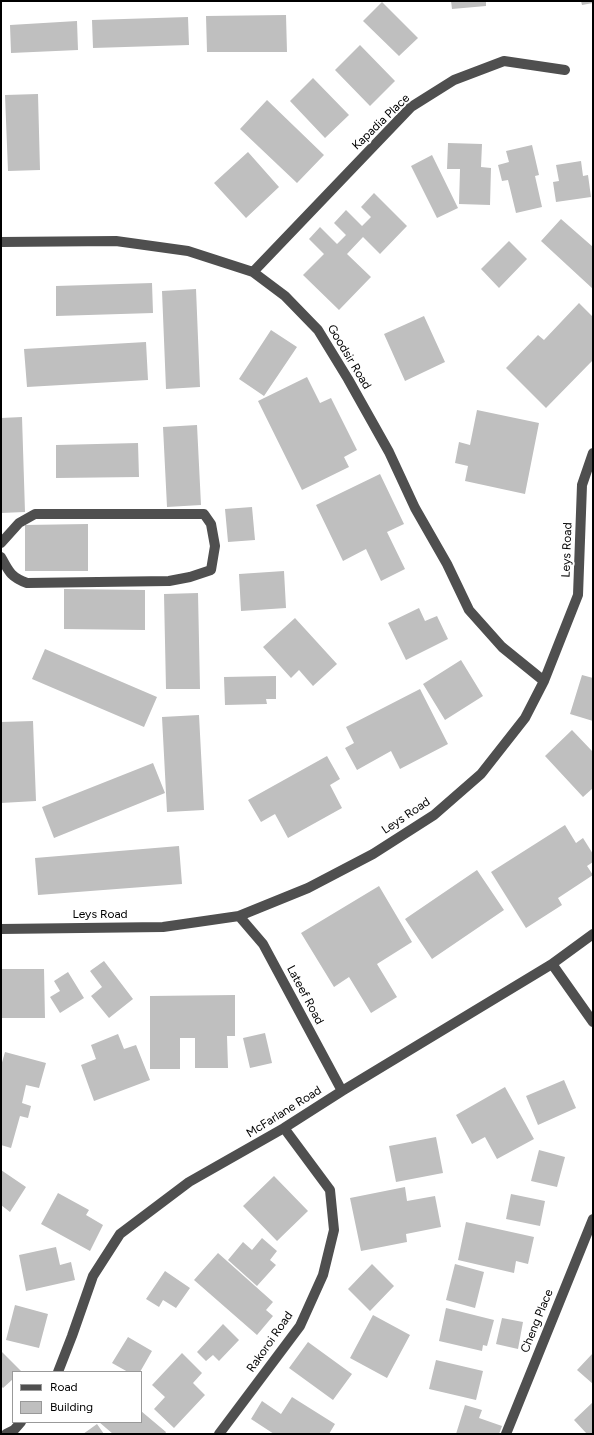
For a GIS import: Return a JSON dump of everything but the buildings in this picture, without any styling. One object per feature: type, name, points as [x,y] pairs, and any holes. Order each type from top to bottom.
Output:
[{"type":"street","name":"Kapadia Place","points":[[253,272],[411,107],[454,80],[504,61],[566,70]]},
{"type":"street","name":"Goodsir Road","points":[[1,242],[116,240],[188,251],[253,272],[285,296],[318,330],[389,452],[415,508],[447,564],[469,610],[502,648],[544,682]]},
{"type":"street","name":"Leys Road","points":[[1,929],[163,927],[240,916],[308,888],[373,854],[434,815],[481,774],[525,718],[544,682],[578,594],[582,485],[593,453]]},
{"type":"street","points":[[1,543],[19,523],[35,514],[169,513],[204,514],[211,524],[215,546],[211,570],[190,577],[169,581],[28,583],[16,579],[10,573],[1,557]]},
{"type":"street","name":"Lateef Road","points":[[240,916],[263,944],[342,1091]]},
{"type":"street","name":"McFarlane Road","points":[[58,1371],[93,1276],[120,1234],[189,1182],[284,1128],[342,1091],[552,964],[593,934]]},
{"type":"street","points":[[552,964],[593,1022]]},
{"type":"street","name":"Rakoroi Road","points":[[219,1434],[300,1326],[323,1275],[334,1230],[330,1190],[284,1128]]},
{"type":"street","name":"Cheng Place","points":[[506,1434],[593,1218]]},
{"type":"street","points":[[6,1434],[14,1430],[20,1423]]}]
